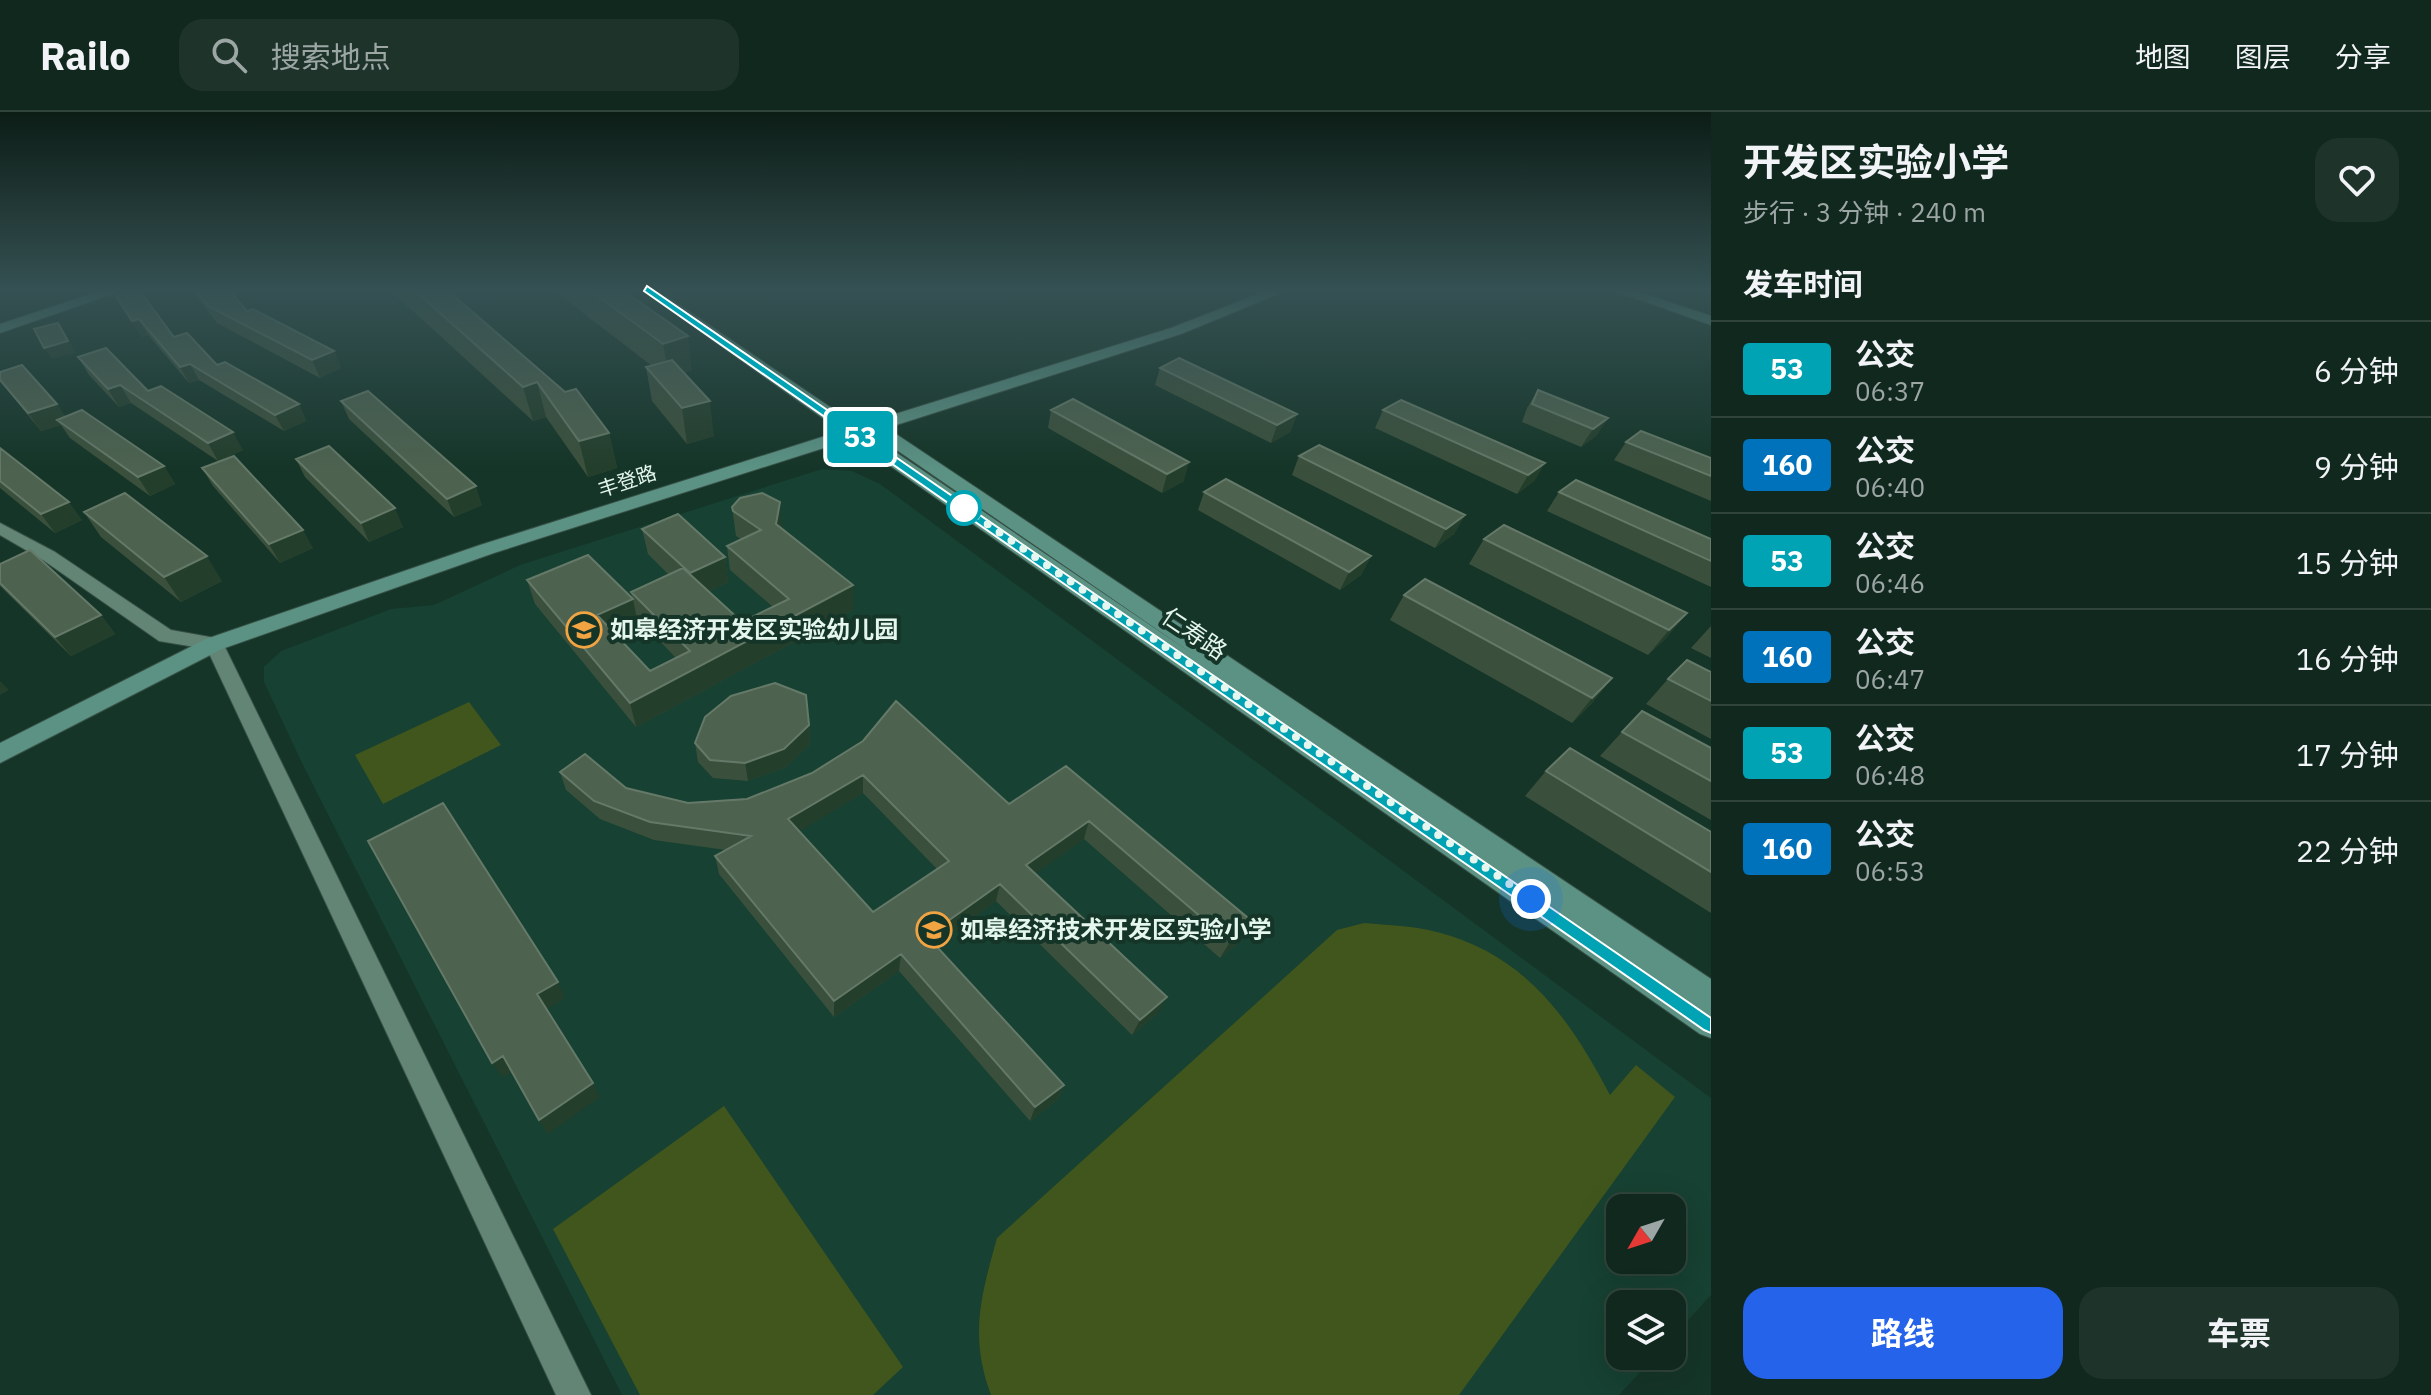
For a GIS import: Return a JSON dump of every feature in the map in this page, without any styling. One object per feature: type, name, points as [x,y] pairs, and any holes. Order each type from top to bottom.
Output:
[{"type":"main road","name":"仁寿路","points":[[740,349],[1711,995]]},
{"type":"main road","name":"仁寿路","points":[[752,349],[1711,1024]]},
{"type":"main road","name":"丰登路","points":[[0,754],[214,644],[487,549],[1119,349]]},
{"type":"street","points":[[0,528],[49,556],[166,636],[214,644],[574,1395]]},
{"type":"shaded area","name":"如皋经济技术开发区实验小学","points":[[822,469],[852,471],[880,484],[1711,1098],[1711,1295],[1686,1323],[1686,1290],[1606,1290],[1606,1370],[1642,1370],[1619,1395],[622,1395],[264,682],[264,667],[281,651],[391,609],[434,605],[520,565]]},
{"type":"green space","points":[[469,702],[501,745],[383,804],[355,755]]},
{"type":"green space","points":[[1364,923],[1437,932],[1468,942],[1496,956],[1542,994],[1561,1016],[1610,1095],[1636,1065],[1675,1097],[1459,1395],[991,1395],[980,1354],[979,1335],[982,1298],[997,1238],[1337,930]]},
{"type":"green space","points":[[724,1106],[903,1367],[873,1395],[640,1395],[553,1229]]},
{"type":"building","points":[[107,349],[148,391],[161,386],[233,432],[208,443],[120,385],[108,389],[78,357]]},
{"type":"building","points":[[165,349],[202,349],[217,365],[225,362],[299,404],[275,415],[190,364],[180,367]]},
{"type":"building","points":[[291,349],[334,351],[312,360]]},
{"type":"building","points":[[480,349],[515,349],[565,392],[576,389],[609,433],[579,441],[537,382],[523,387]]},
{"type":"building","points":[[1179,358],[1297,414],[1277,425],[1160,368]]},
{"type":"building","points":[[672,360],[710,401],[682,408],[646,367]]},
{"type":"building","points":[[22,365],[57,404],[28,413],[0,380],[0,372]]},
{"type":"building","points":[[1538,390],[1608,418],[1593,429],[1532,404]]},
{"type":"building","points":[[368,391],[476,486],[447,499],[341,401]]},
{"type":"building","points":[[1073,399],[1189,462],[1167,474],[1051,410]]},
{"type":"building","points":[[1401,400],[1545,463],[1528,475],[1383,410]]},
{"type":"building","points":[[82,410],[164,466],[138,477],[57,420]]},
{"type":"building","points":[[1641,431],[1711,458],[1711,476],[1626,442]]},
{"type":"building","points":[[1319,445],[1465,515],[1446,529],[1299,456]]},
{"type":"building","points":[[329,446],[395,508],[361,523],[296,459]]},
{"type":"building","points":[[0,448],[69,502],[41,514],[0,481]]},
{"type":"building","points":[[234,456],[303,530],[269,544],[202,468]]},
{"type":"building","points":[[1226,479],[1371,556],[1349,572],[1204,492]]},
{"type":"building","points":[[1576,480],[1711,539],[1711,561],[1559,492]]},
{"type":"building","points":[[125,493],[207,556],[164,577],[84,512]]},
{"type":"building","points":[[762,493],[780,502],[776,524],[853,585],[630,703],[527,580],[588,555],[633,599],[597,615],[650,671],[690,651],[631,592],[683,568],[742,622],[789,599],[727,546],[761,530],[733,511],[732,507],[740,498]]},
{"type":"building","points":[[678,514],[725,557],[690,573],[642,529]]},
{"type":"building","points":[[1504,525],[1687,613],[1669,630],[1484,539]]},
{"type":"building","points":[[30,550],[101,615],[55,637],[0,583],[0,564]]},
{"type":"building","points":[[1425,579],[1612,678],[1592,698],[1404,595]]},
{"type":"building","points":[[1687,660],[1711,672],[1711,701],[1668,679]]},
{"type":"building","points":[[775,683],[806,695],[809,725],[784,749],[745,763],[710,760],[695,743],[705,717],[731,696]]},
{"type":"building","points":[[896,701],[1009,804],[1066,766],[1253,922],[1230,942],[1089,821],[1026,865],[1167,997],[1140,1020],[1000,884],[927,936],[1064,1085],[1035,1107],[901,954],[834,1001],[715,856],[751,836],[650,822],[594,801],[560,772],[585,754],[626,788],[688,803],[747,799],[812,773],[863,741]],"holes":[[[863,775],[949,861],[873,912],[788,819]]]},
{"type":"building","points":[[1642,711],[1711,748],[1711,781],[1622,732]]},
{"type":"building","points":[[1570,748],[1711,832],[1711,872],[1546,771]]},
{"type":"building","points":[[443,803],[558,982],[537,994],[593,1083],[539,1120],[503,1056],[492,1063],[368,841]]},
{"type":"bus line","name":"53","points":[[733,349],[1711,1024]]},
{"type":"place","name":"如皋经济开发区实验幼儿园","points":[[584,630]]},
{"type":"place","name":"如皋经济技术开发区实验小学","points":[[934,930]]},
{"type":"route","points":[[964,508],[1531,899]]}]
